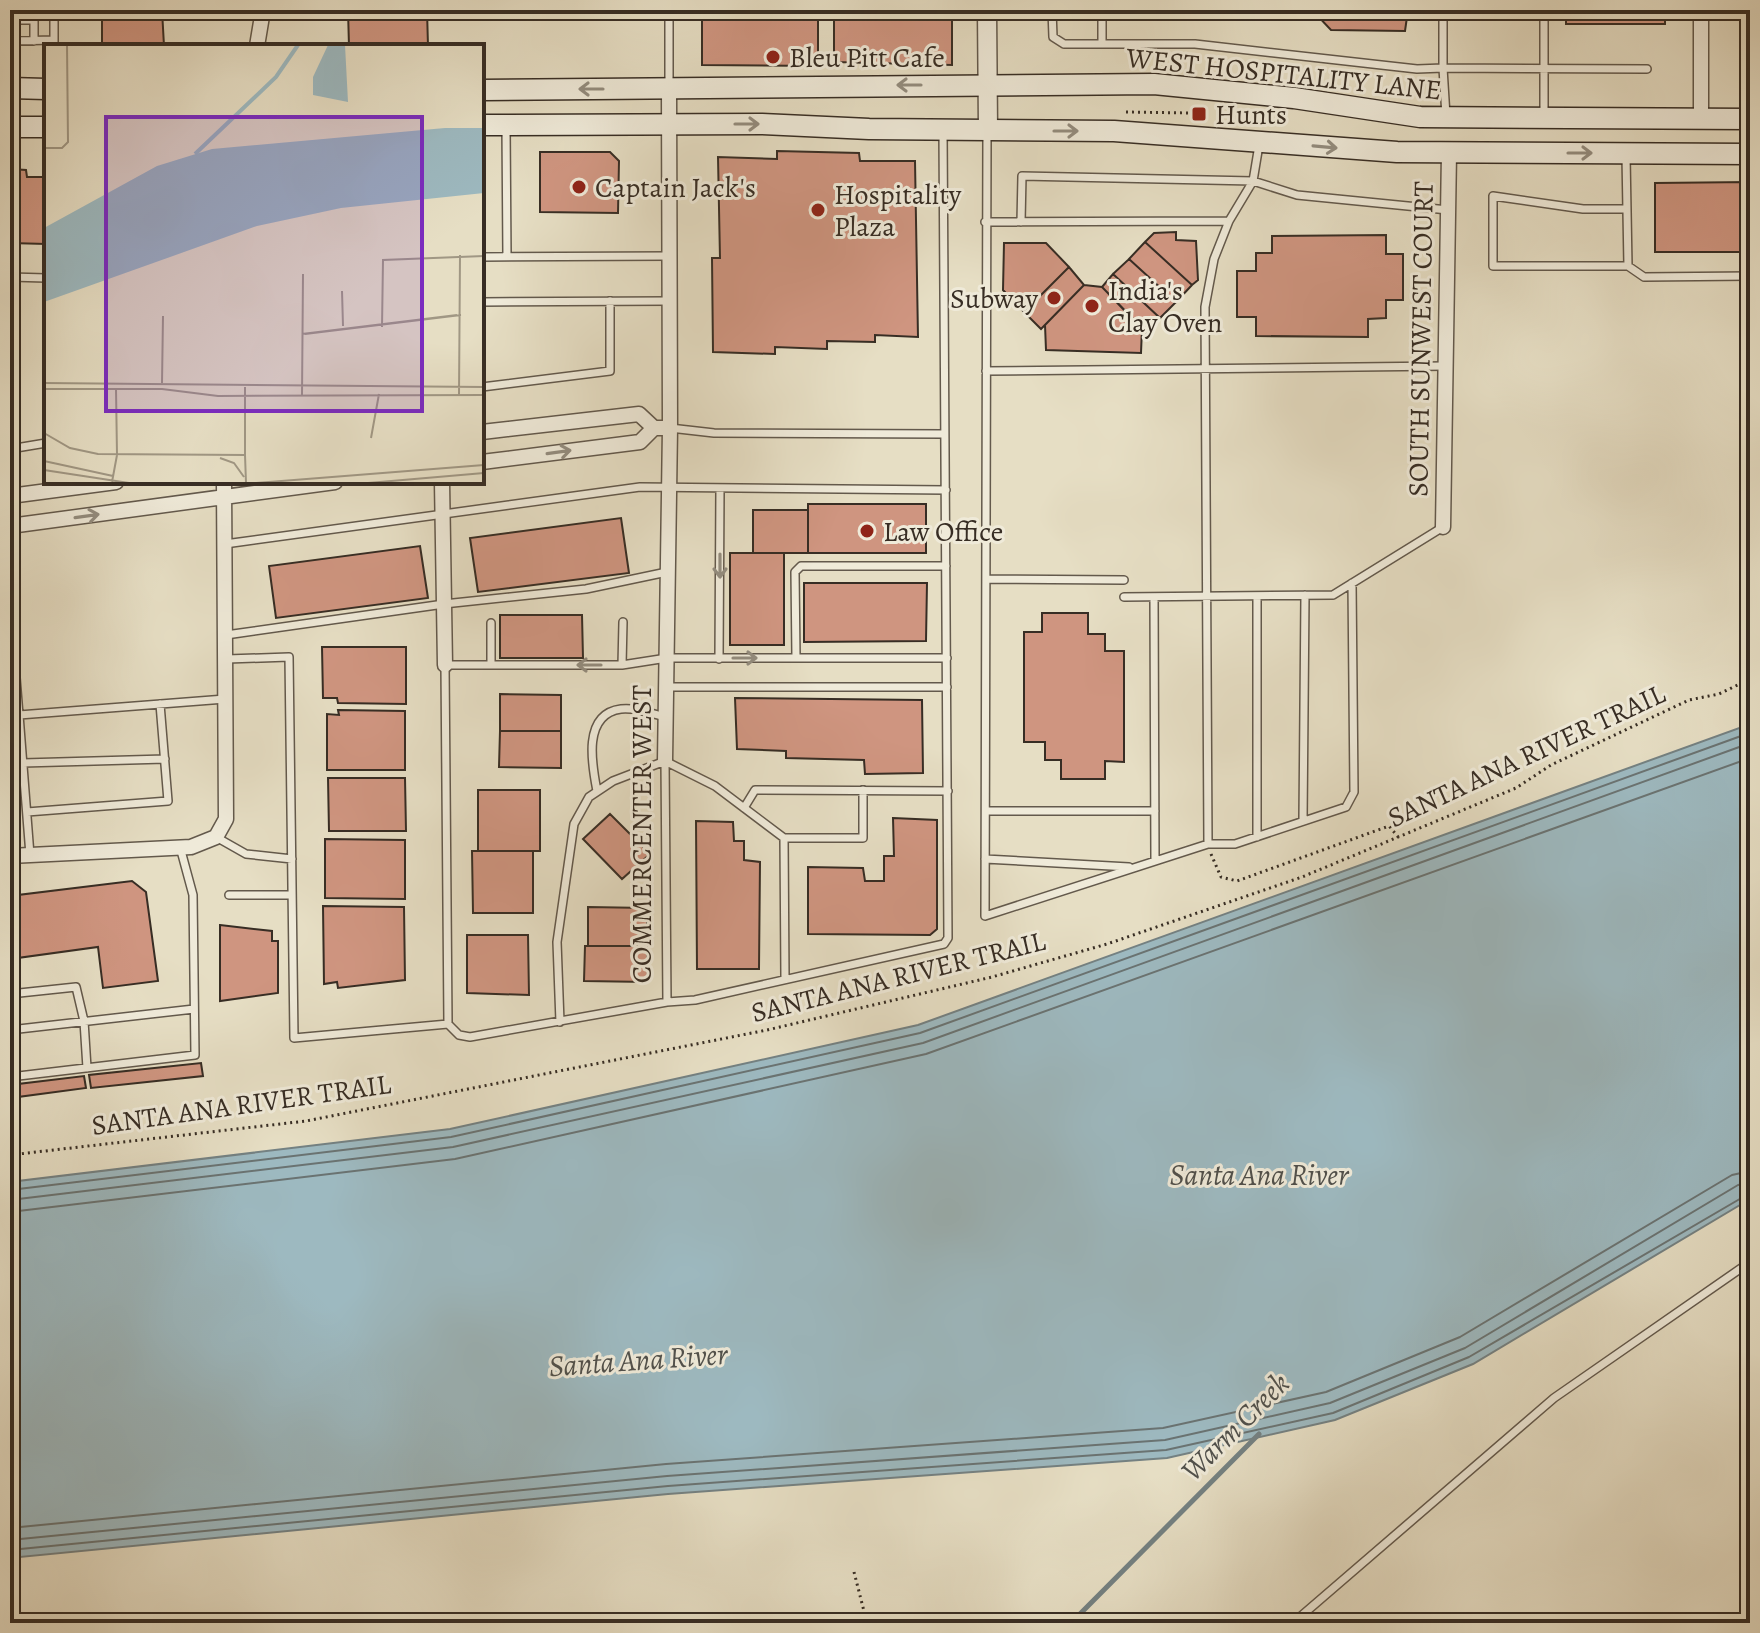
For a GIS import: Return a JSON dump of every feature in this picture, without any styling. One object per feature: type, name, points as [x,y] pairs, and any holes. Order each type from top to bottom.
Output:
[{"type":"main road","name":"WEST HOSPITALITY LANE","points":[[484,90],[1154,84],[1447,118],[1750,119]]},
{"type":"main road","points":[[10,88],[44,89]]},
{"type":"main road","points":[[484,125],[669,124],[1114,131],[1449,153],[1750,154]]},
{"type":"main road","points":[[10,127],[44,127]]},
{"type":"street","points":[[258,44],[263,10]]},
{"type":"street","points":[[987,10],[988,130]]},
{"type":"street","points":[[1701,10],[1701,119]]},
{"type":"street","points":[[262,28],[265,44]]},
{"type":"street","name":"COMMERCENTER WEST","points":[[665,761],[670,428],[669,89]]},
{"type":"street","name":"SOUTH SUNWEST COURT","points":[[1443,527],[1449,153]]},
{"type":"street","points":[[484,432],[639,414],[654,428],[670,428]]},
{"type":"street","points":[[484,462],[640,442],[654,428]]},
{"type":"street","points":[[10,496],[101,484]]},
{"type":"street","points":[[10,526],[224,490],[307,484]]},
{"type":"street","points":[[442,484],[445,665]]},
{"type":"street","points":[[10,856],[185,847],[216,837],[226,819],[228,803],[224,490]]},
{"type":"lane","points":[[10,41],[54,43],[54,10]]},
{"type":"lane","points":[[669,10],[669,89]]},
{"type":"lane","points":[[1052,10],[1053,37],[1064,44],[1227,46],[1339,63],[1443,68],[1647,69]]},
{"type":"lane","points":[[1102,10],[1102,43]]},
{"type":"lane","points":[[1443,10],[1447,118]]},
{"type":"lane","points":[[1544,10],[1544,118]]},
{"type":"lane","points":[[19,20],[34,20],[34,41]]},
{"type":"lane","points":[[506,125],[507,257]]},
{"type":"lane","points":[[667,1002],[695,1000],[944,944],[948,938],[943,129]]},
{"type":"lane","points":[[988,130],[985,222],[985,916],[1208,844],[1235,844],[1346,807],[1354,792],[1352,583]]},
{"type":"lane","points":[[1208,844],[1205,307],[1214,259],[1229,221],[1253,181],[1259,141]]},
{"type":"lane","points":[[1626,154],[1628,266]]},
{"type":"lane","points":[[1021,222],[1022,176],[1253,181],[1297,195],[1448,210]]},
{"type":"lane","points":[[1627,209],[1583,209],[1493,196],[1493,266],[1628,266],[1644,277],[1750,276]]},
{"type":"lane","points":[[985,222],[1229,221]]},
{"type":"lane","points":[[484,257],[669,256]]},
{"type":"lane","points":[[10,277],[44,278]]},
{"type":"lane","points":[[484,387],[610,371],[610,301]]},
{"type":"lane","points":[[484,302],[669,301]]},
{"type":"lane","points":[[986,371],[1446,366]]},
{"type":"lane","points":[[670,428],[714,433],[944,434]]},
{"type":"lane","points":[[10,449],[44,443]]},
{"type":"lane","points":[[225,544],[640,487],[946,490]]},
{"type":"lane","points":[[719,659],[720,488]]},
{"type":"lane","points":[[1124,597],[1333,595],[1443,527]]},
{"type":"lane","points":[[796,658],[795,572],[801,566],[946,566]]},
{"type":"lane","points":[[226,635],[444,604],[586,589],[668,572]]},
{"type":"lane","points":[[987,579],[1124,580]]},
{"type":"lane","points":[[1303,821],[1305,595]]},
{"type":"lane","points":[[1257,596],[1257,837]]},
{"type":"lane","points":[[1154,597],[1155,861]]},
{"type":"lane","points":[[10,604],[30,855]]},
{"type":"lane","points":[[622,665],[623,622]]},
{"type":"lane","points":[[491,623],[491,665]]},
{"type":"lane","points":[[227,659],[289,657],[294,1038],[448,1024],[445,665],[622,665],[667,658],[947,658]]},
{"type":"lane","points":[[666,687],[947,687]]},
{"type":"lane","points":[[19,715],[227,699]]},
{"type":"lane","points":[[27,812],[168,801],[160,704]]},
{"type":"lane","points":[[597,791],[590,756],[600,720],[624,708],[666,717]]},
{"type":"lane","points":[[23,763],[165,759]]},
{"type":"lane","points":[[560,1022],[557,942],[574,824],[589,797],[613,781],[665,761],[715,786],[784,838],[863,838],[863,790]]},
{"type":"lane","name":"COMMERCENTER WEST","points":[[448,1024],[459,1035],[470,1037],[667,1002],[665,761]]},
{"type":"lane","points":[[744,808],[755,790],[948,791]]},
{"type":"lane","points":[[986,811],[1155,811]]},
{"type":"lane","points":[[216,837],[246,854],[292,859]]},
{"type":"lane","points":[[784,838],[785,979]]},
{"type":"lane","points":[[10,1077],[195,1055],[193,895],[185,847]]},
{"type":"lane","points":[[985,859],[1135,868]]},
{"type":"lane","points":[[229,895],[292,895]]},
{"type":"lane","points":[[10,994],[76,987],[84,1021],[87,1068]]},
{"type":"lane","points":[[10,1030],[194,1009]]},
{"type":"lane","points":[[1293,1623],[1554,1398],[1750,1262]]},
{"type":"path","name":"SANTA ANA RIVER TRAIL","points":[[10,1155],[306,1121],[915,997],[1107,944],[1288,882],[1516,788],[1551,765],[1689,700],[1719,694],[1750,679]]},
{"type":"path","points":[[1208,844],[1221,877],[1233,881],[1389,826],[1399,838]]},
{"type":"path","points":[[854,1572],[867,1623]]},
{"type":"water","name":"Santa Ana River","points":[[1742,727],[1750,729],[1750,1199],[1473,1364],[1335,1420],[1167,1458],[668,1494],[10,1558],[10,1182],[450,1129],[918,1025]]},
{"type":"building","points":[[10,10],[30,10],[19,13],[19,32],[10,32]]},
{"type":"building","points":[[102,10],[162,10],[164,44],[102,44]]},
{"type":"building","points":[[348,10],[427,10],[428,44],[349,44]]},
{"type":"building","points":[[702,10],[751,10],[751,17],[818,20],[818,66],[702,65]]},
{"type":"building","points":[[903,10],[952,10],[952,65],[834,62],[834,17],[903,17]]},
{"type":"building","points":[[1408,10],[1405,31],[1331,30],[1313,11]]},
{"type":"building","points":[[1566,10],[1665,10],[1665,24],[1566,24]]},
{"type":"building","name":"Hospitality Plaza","points":[[777,151],[859,153],[860,161],[915,161],[918,337],[875,335],[875,342],[827,341],[827,349],[775,347],[775,354],[713,352],[712,258],[720,258],[718,157],[777,159]]},
{"type":"building","name":"Captain Jack's","points":[[540,152],[610,152],[619,161],[618,213],[540,212]]},
{"type":"building","points":[[10,169],[26,170],[27,177],[44,177],[44,244],[10,243]]},
{"type":"building","points":[[1750,182],[1750,252],[1655,252],[1655,183]]},
{"type":"building","points":[[1176,232],[1176,240],[1196,241],[1198,280],[1192,285],[1145,242],[1154,233]]},
{"type":"building","points":[[1386,235],[1386,254],[1403,254],[1403,300],[1386,300],[1386,318],[1368,319],[1368,337],[1256,336],[1256,317],[1237,317],[1237,271],[1256,271],[1256,253],[1272,253],[1272,236]]},
{"type":"building","points":[[1145,242],[1192,285],[1176,302],[1129,259]]},
{"type":"building","points":[[1004,243],[1046,243],[1069,267],[1024,312],[1003,290]]},
{"type":"building","points":[[1129,259],[1176,302],[1160,318],[1113,274]]},
{"type":"building","name":"Subway","points":[[1069,267],[1084,285],[1041,329],[1024,312]]},
{"type":"building","points":[[1113,274],[1160,318],[1146,333],[1102,287]]},
{"type":"building","name":"India's Clay Oven","points":[[1084,285],[1102,287],[1142,328],[1141,353],[1046,350],[1045,325]]},
{"type":"building","points":[[10,307],[14,307],[14,415],[10,415]]},
{"type":"building","name":"Law Office","points":[[808,504],[926,504],[926,553],[808,553]]},
{"type":"building","points":[[753,510],[808,510],[808,553],[753,553]]},
{"type":"building","points":[[621,518],[629,573],[478,592],[470,538]]},
{"type":"building","points":[[420,546],[428,598],[276,618],[269,566]]},
{"type":"building","points":[[730,553],[784,553],[784,645],[730,645]]},
{"type":"building","points":[[804,583],[927,583],[926,641],[804,642]]},
{"type":"building","points":[[1042,613],[1088,613],[1088,634],[1105,634],[1105,651],[1124,651],[1124,762],[1105,761],[1105,779],[1061,779],[1061,760],[1045,760],[1045,742],[1024,742],[1024,632],[1042,632]]},
{"type":"building","points":[[500,615],[582,615],[583,658],[500,658]]},
{"type":"building","points":[[322,647],[406,647],[406,704],[338,703],[337,698],[323,698]]},
{"type":"building","points":[[500,694],[561,695],[561,731],[500,731]]},
{"type":"building","points":[[735,698],[922,700],[923,773],[865,774],[864,760],[786,758],[786,751],[737,749]]},
{"type":"building","points":[[338,710],[405,711],[405,770],[327,770],[327,714],[339,715]]},
{"type":"building","points":[[500,731],[561,731],[561,768],[499,767]]},
{"type":"building","points":[[328,778],[405,778],[406,831],[329,831]]},
{"type":"building","points":[[478,790],[540,790],[540,851],[478,851]]},
{"type":"building","points":[[610,814],[650,854],[622,879],[583,839]]},
{"type":"building","points":[[893,818],[937,820],[937,929],[930,935],[808,934],[808,867],[863,868],[865,881],[884,881],[884,856],[894,856]]},
{"type":"building","points":[[696,821],[733,822],[734,841],[744,841],[744,860],[760,862],[759,969],[697,969]]},
{"type":"building","points":[[325,839],[405,840],[405,899],[325,898]]},
{"type":"building","points":[[472,851],[533,851],[533,913],[473,913]]},
{"type":"building","points":[[132,881],[146,892],[158,981],[103,988],[98,947],[10,959],[10,896]]},
{"type":"building","points":[[323,906],[404,907],[405,980],[338,988],[337,982],[324,984]]},
{"type":"building","points":[[588,907],[647,908],[647,946],[588,946]]},
{"type":"building","points":[[220,925],[272,931],[272,941],[278,941],[278,993],[220,1001]]},
{"type":"building","points":[[467,935],[528,935],[529,995],[467,993]]},
{"type":"building","points":[[585,946],[647,946],[648,982],[584,981]]},
{"type":"building","points":[[201,1063],[203,1076],[91,1088],[89,1075]]},
{"type":"building","points":[[84,1076],[86,1088],[10,1098],[10,1085]]},
{"type":"waterway","name":"Warm Creek","points":[[1071,1623],[1259,1434]]},
{"type":"place","name":"Bleu Pitt Cafe","points":[[773,57]]},
{"type":"place","name":"Hunts","points":[[1199,114]]},
{"type":"place","name":"Captain Jack's","points":[[579,187]]},
{"type":"place","name":"Hospitality Plaza","points":[[818,210]]},
{"type":"place","name":"Subway","points":[[1054,298]]},
{"type":"place","name":"India's Clay Oven","points":[[1092,306]]},
{"type":"place","name":"Law Office","points":[[867,531]]}]
